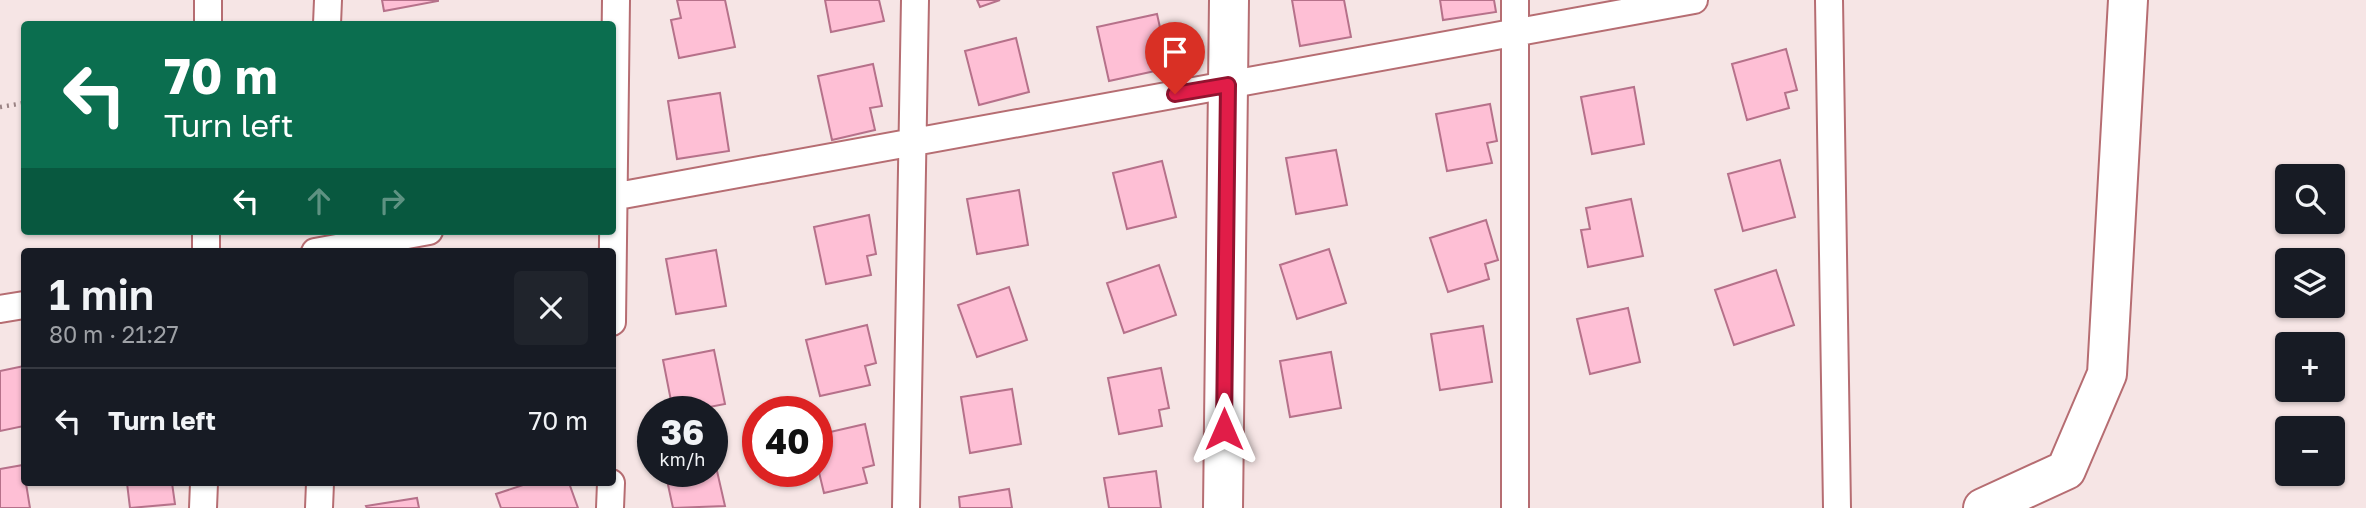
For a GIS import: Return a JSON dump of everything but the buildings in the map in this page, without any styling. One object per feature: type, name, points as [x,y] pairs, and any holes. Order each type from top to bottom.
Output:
[{"type":"street","points":[[208,0],[208,21]]},
{"type":"street","points":[[327,21],[328,0]]},
{"type":"street","points":[[616,0],[616,21]]},
{"type":"street","points":[[906,508],[915,0]]},
{"type":"street","points":[[1223,508],[1229,0]]},
{"type":"street","points":[[1515,0],[1515,508]]},
{"type":"street","points":[[616,196],[1694,0]]},
{"type":"street","points":[[1829,0],[1837,508]]},
{"type":"street","points":[[1983,508],[2066,470],[2107,374],[2128,0]]},
{"type":"street","points":[[321,246],[400,235]]},
{"type":"street","points":[[0,309],[21,306]]},
{"type":"street","points":[[204,486],[204,508]]},
{"type":"street","points":[[319,508],[320,486]]},
{"type":"street","points":[[610,508],[611,486]]},
{"type":"path","points":[[0,107],[21,104]]},
{"type":"route","points":[[1175,94],[1228,85],[1224,429]]}]
